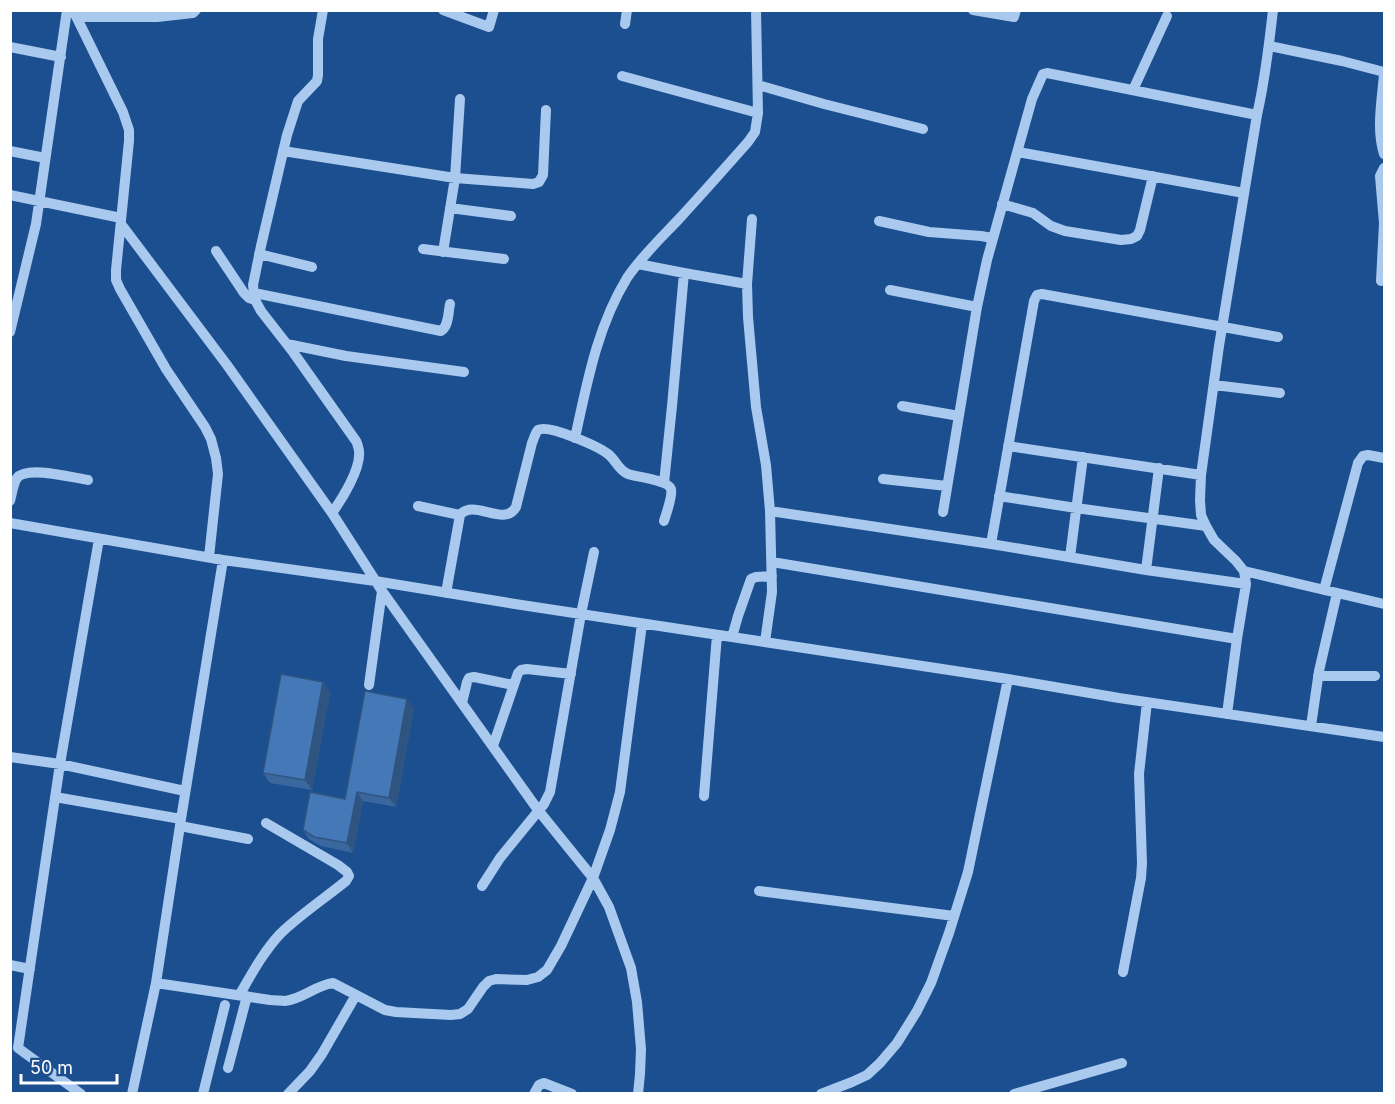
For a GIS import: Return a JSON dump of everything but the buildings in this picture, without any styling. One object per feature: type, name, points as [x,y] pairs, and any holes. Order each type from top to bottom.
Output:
[{"type":"street","points":[[10,332],[36,224],[67,10]]},
{"type":"street","points":[[196,10],[193,13],[157,17],[75,14],[129,129],[116,280],[166,369],[205,427],[216,458],[218,474],[209,557]]},
{"type":"street","points":[[323,10],[318,39],[317,81],[298,100],[283,151],[253,285],[254,296],[261,311],[356,441],[359,450],[356,469],[342,499],[332,513]]},
{"type":"street","points":[[443,10],[489,27],[494,10]]},
{"type":"street","points":[[626,24],[627,10]]},
{"type":"street","points":[[575,438],[590,369],[600,336],[615,300],[629,276],[755,132],[758,114],[756,10]]},
{"type":"street","points":[[973,10],[1014,17],[1016,10]]},
{"type":"street","points":[[1227,714],[1246,584],[1244,571],[1214,540],[1206,526],[1200,500],[1201,475],[1222,327],[1262,93],[1273,10]]},
{"type":"street","points":[[1133,90],[1167,16]]},
{"type":"street","points":[[1269,46],[1342,61],[1384,73],[1381,113],[1381,138],[1384,154]]},
{"type":"street","points":[[10,47],[61,57]]},
{"type":"street","points":[[943,512],[977,307],[992,238],[1032,99],[1043,74],[1257,115]]},
{"type":"street","points":[[622,76],[758,114]]},
{"type":"street","points":[[758,85],[923,129]]},
{"type":"street","points":[[443,252],[455,178],[460,99]]},
{"type":"street","points":[[283,151],[455,178],[532,184],[539,182],[543,175],[546,110]]},
{"type":"street","points":[[10,151],[45,159]]},
{"type":"street","points":[[1018,152],[1244,193]]},
{"type":"street","points":[[1381,281],[1384,223],[1380,176],[1384,168]]},
{"type":"street","points":[[1002,204],[1033,213],[1051,226],[1065,231],[1121,240],[1131,239],[1137,236],[1140,230],[1153,176]]},
{"type":"street","points":[[10,195],[121,221],[332,513],[375,581],[492,746],[538,810],[593,878],[609,907],[631,968],[641,1049],[638,1094]]},
{"type":"street","points":[[450,208],[511,216]]},
{"type":"street","points":[[752,219],[747,284],[748,317],[756,407],[766,465],[772,576],[765,642]]},
{"type":"street","points":[[879,221],[929,232],[992,238]]},
{"type":"street","points":[[423,249],[504,259]]},
{"type":"street","points":[[216,251],[249,298],[254,296],[441,331],[446,326],[450,304]]},
{"type":"street","points":[[259,254],[312,267]]},
{"type":"street","points":[[638,264],[747,284]]},
{"type":"street","points":[[664,483],[684,273]]},
{"type":"street","points":[[890,290],[977,307]]},
{"type":"street","points":[[991,544],[1034,301],[1037,295],[1042,294],[1278,337]]},
{"type":"street","points":[[287,344],[357,358],[464,372]]},
{"type":"street","points":[[1214,385],[1280,393]]},
{"type":"street","points":[[902,406],[959,416]]},
{"type":"street","points":[[446,592],[460,515],[464,510],[469,509],[499,515],[508,515],[513,512],[536,433],[539,430],[545,429],[575,438],[608,454],[622,471],[669,486],[672,490],[664,521]]},
{"type":"street","points":[[1008,446],[1201,475]]},
{"type":"street","points":[[1324,590],[1358,464],[1363,456],[1384,458]]},
{"type":"street","points":[[1070,557],[1083,457]]},
{"type":"street","points":[[1146,570],[1159,468]]},
{"type":"street","points":[[10,501],[18,476],[24,473],[35,472],[88,480]]},
{"type":"street","points":[[883,479],[947,486]]},
{"type":"street","points":[[999,496],[1206,526]]},
{"type":"street","points":[[418,506],[460,515]]},
{"type":"street","points":[[770,511],[1246,584]]},
{"type":"street","points":[[10,523],[223,560],[375,581],[1384,737]]},
{"type":"street","points":[[81,1094],[14,1045],[30,969],[60,764],[99,539]]},
{"type":"street","points":[[482,886],[500,858],[544,804],[550,792],[594,552]]},
{"type":"street","points":[[132,1094],[156,983],[223,560]]},
{"type":"street","points":[[771,562],[1237,639]]},
{"type":"street","points":[[1244,571],[1384,604]]},
{"type":"street","points":[[732,637],[752,579],[772,576]]},
{"type":"street","points":[[369,685],[382,591]]},
{"type":"street","points":[[1311,726],[1318,676],[1337,593]]},
{"type":"street","points":[[156,983],[285,1001],[324,984],[333,983],[385,1010],[460,1014],[468,1010],[489,981],[496,979],[527,980],[538,977],[547,970],[561,946],[593,878],[610,830],[620,792],[642,624]]},
{"type":"street","points":[[704,796],[717,635]]},
{"type":"street","points":[[492,746],[513,685],[521,670],[571,674]]},
{"type":"street","points":[[1318,676],[1375,676]]},
{"type":"street","points":[[462,703],[469,678],[513,685]]},
{"type":"street","points":[[821,1094],[867,1075],[880,1063],[897,1043],[917,1011],[930,983],[968,872],[1008,679]]},
{"type":"street","points":[[1123,972],[1142,878],[1138,774],[1147,702]]},
{"type":"street","points":[[10,757],[60,764],[185,791]]},
{"type":"street","points":[[55,797],[180,822],[249,839]]},
{"type":"street","points":[[228,1068],[243,995],[257,964],[280,934],[346,881],[349,876],[338,865],[267,822]]},
{"type":"street","points":[[759,891],[954,916]]},
{"type":"street","points":[[10,965],[30,969]]},
{"type":"street","points":[[288,1094],[310,1071],[322,1054],[356,994]]},
{"type":"street","points":[[203,1094],[225,1005]]},
{"type":"street","points":[[1014,1094],[1122,1063]]},
{"type":"street","points":[[534,1094],[539,1085],[544,1083],[572,1094]]}]
